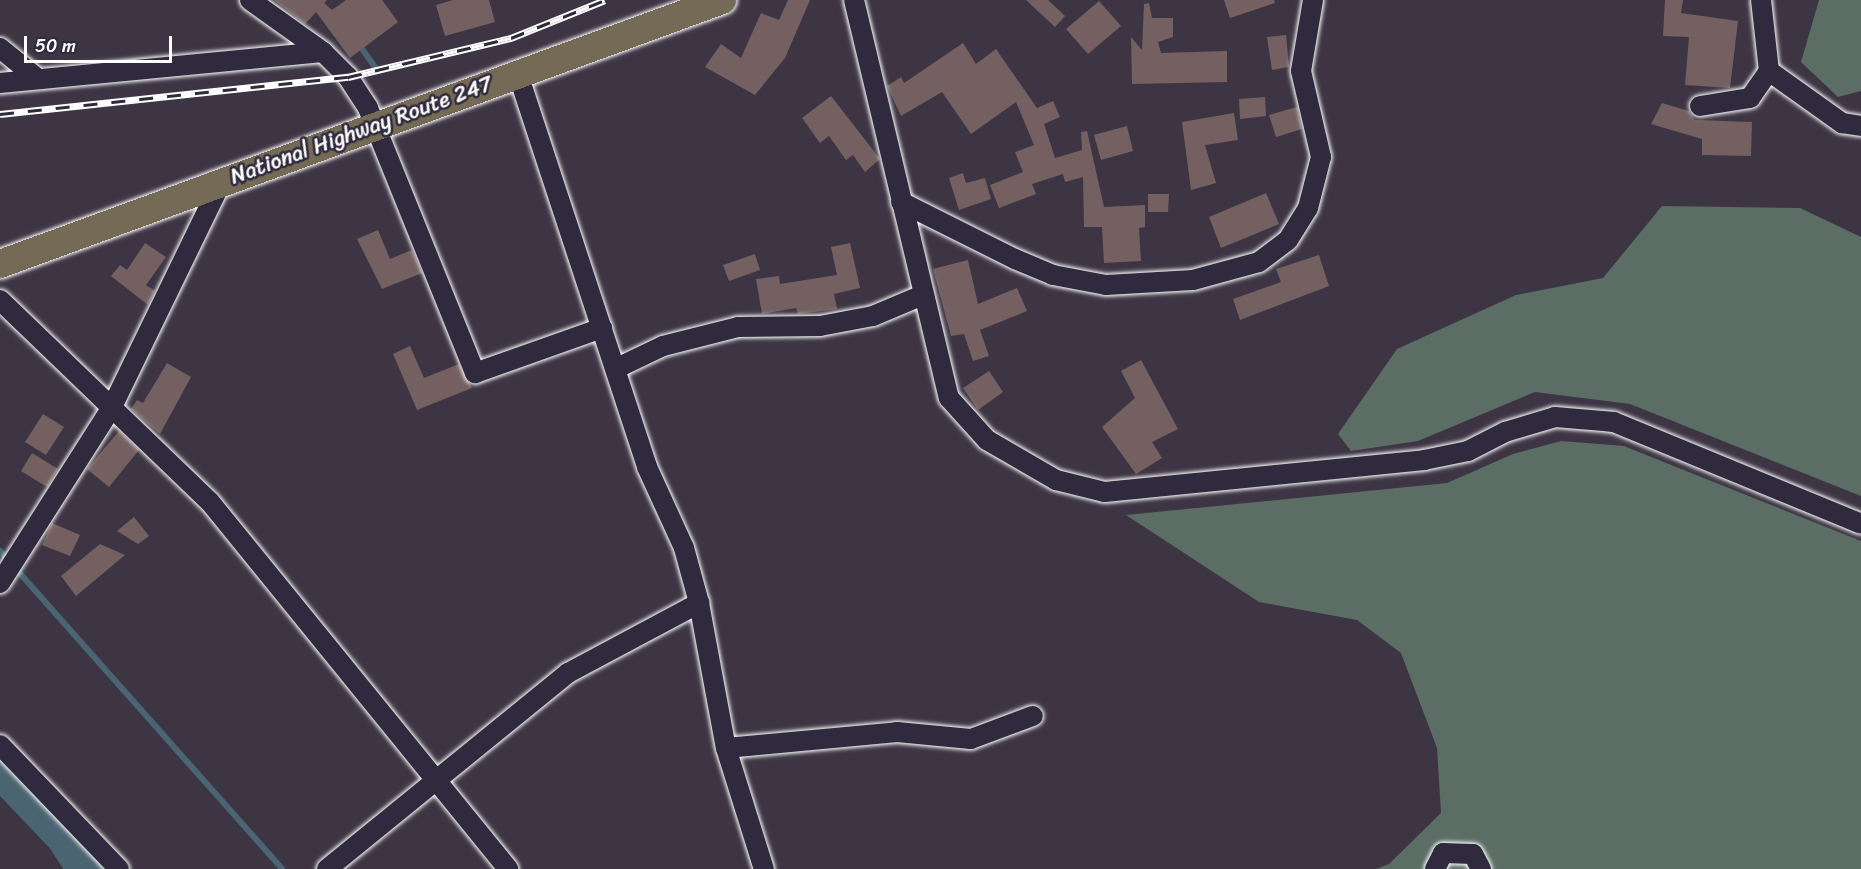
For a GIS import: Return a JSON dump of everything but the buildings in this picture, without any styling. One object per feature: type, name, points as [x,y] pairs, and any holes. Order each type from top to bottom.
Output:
[{"type":"highway","name":"National Highway Route 247","points":[[0,264],[222,180],[722,0]]},
{"type":"street","points":[[250,0],[323,52],[348,77],[374,127],[475,373],[602,328]]},
{"type":"street","points":[[854,0],[948,398],[987,440],[1066,483],[1105,492],[1424,460],[1468,451],[1505,432],[1555,417],[1614,422],[1861,524]]},
{"type":"street","points":[[901,202],[1053,275],[1106,285],[1194,280],[1259,262],[1288,240],[1308,208],[1321,157],[1300,71],[1313,0]]},
{"type":"street","points":[[1700,106],[1750,98],[1769,71],[1761,0]]},
{"type":"street","points":[[0,48],[38,79]]},
{"type":"street","points":[[0,83],[323,52]]},
{"type":"street","points":[[1769,71],[1842,123],[1861,126]]},
{"type":"street","points":[[518,74],[617,368],[647,467],[684,548],[699,603],[726,748],[764,869]]},
{"type":"street","points":[[3,580],[112,407],[222,180]]},
{"type":"street","points":[[617,368],[663,346],[738,327],[820,326],[873,316],[923,295]]},
{"type":"street","points":[[0,300],[210,502],[508,869]]},
{"type":"street","points":[[327,869],[568,673],[699,603]]},
{"type":"street","points":[[726,748],[897,732],[972,739],[1033,716]]},
{"type":"street","points":[[0,745],[119,869]]},
{"type":"street","points":[[1435,869],[1443,853],[1473,854],[1481,869]]},
{"type":"green space","points":[[1819,0],[1861,0],[1861,91],[1838,97],[1801,62]]},
{"type":"green space","points":[[1662,206],[1800,208],[1861,237],[1861,496],[1630,404],[1535,392],[1418,441],[1351,451],[1338,434],[1397,349],[1516,295],[1603,278]]},
{"type":"green space","points":[[1561,441],[1624,446],[1861,541],[1861,869],[1376,869],[1389,864],[1441,813],[1437,748],[1401,653],[1357,620],[1259,602],[1126,515],[1447,483],[1513,454]]},
{"type":"waterway","points":[[358,43],[375,67]]},
{"type":"waterway","points":[[0,551],[282,869]]},
{"type":"waterway","points":[[0,770],[64,837],[85,869]]},
{"type":"railway","points":[[0,114],[348,77],[511,38],[605,0]]}]
